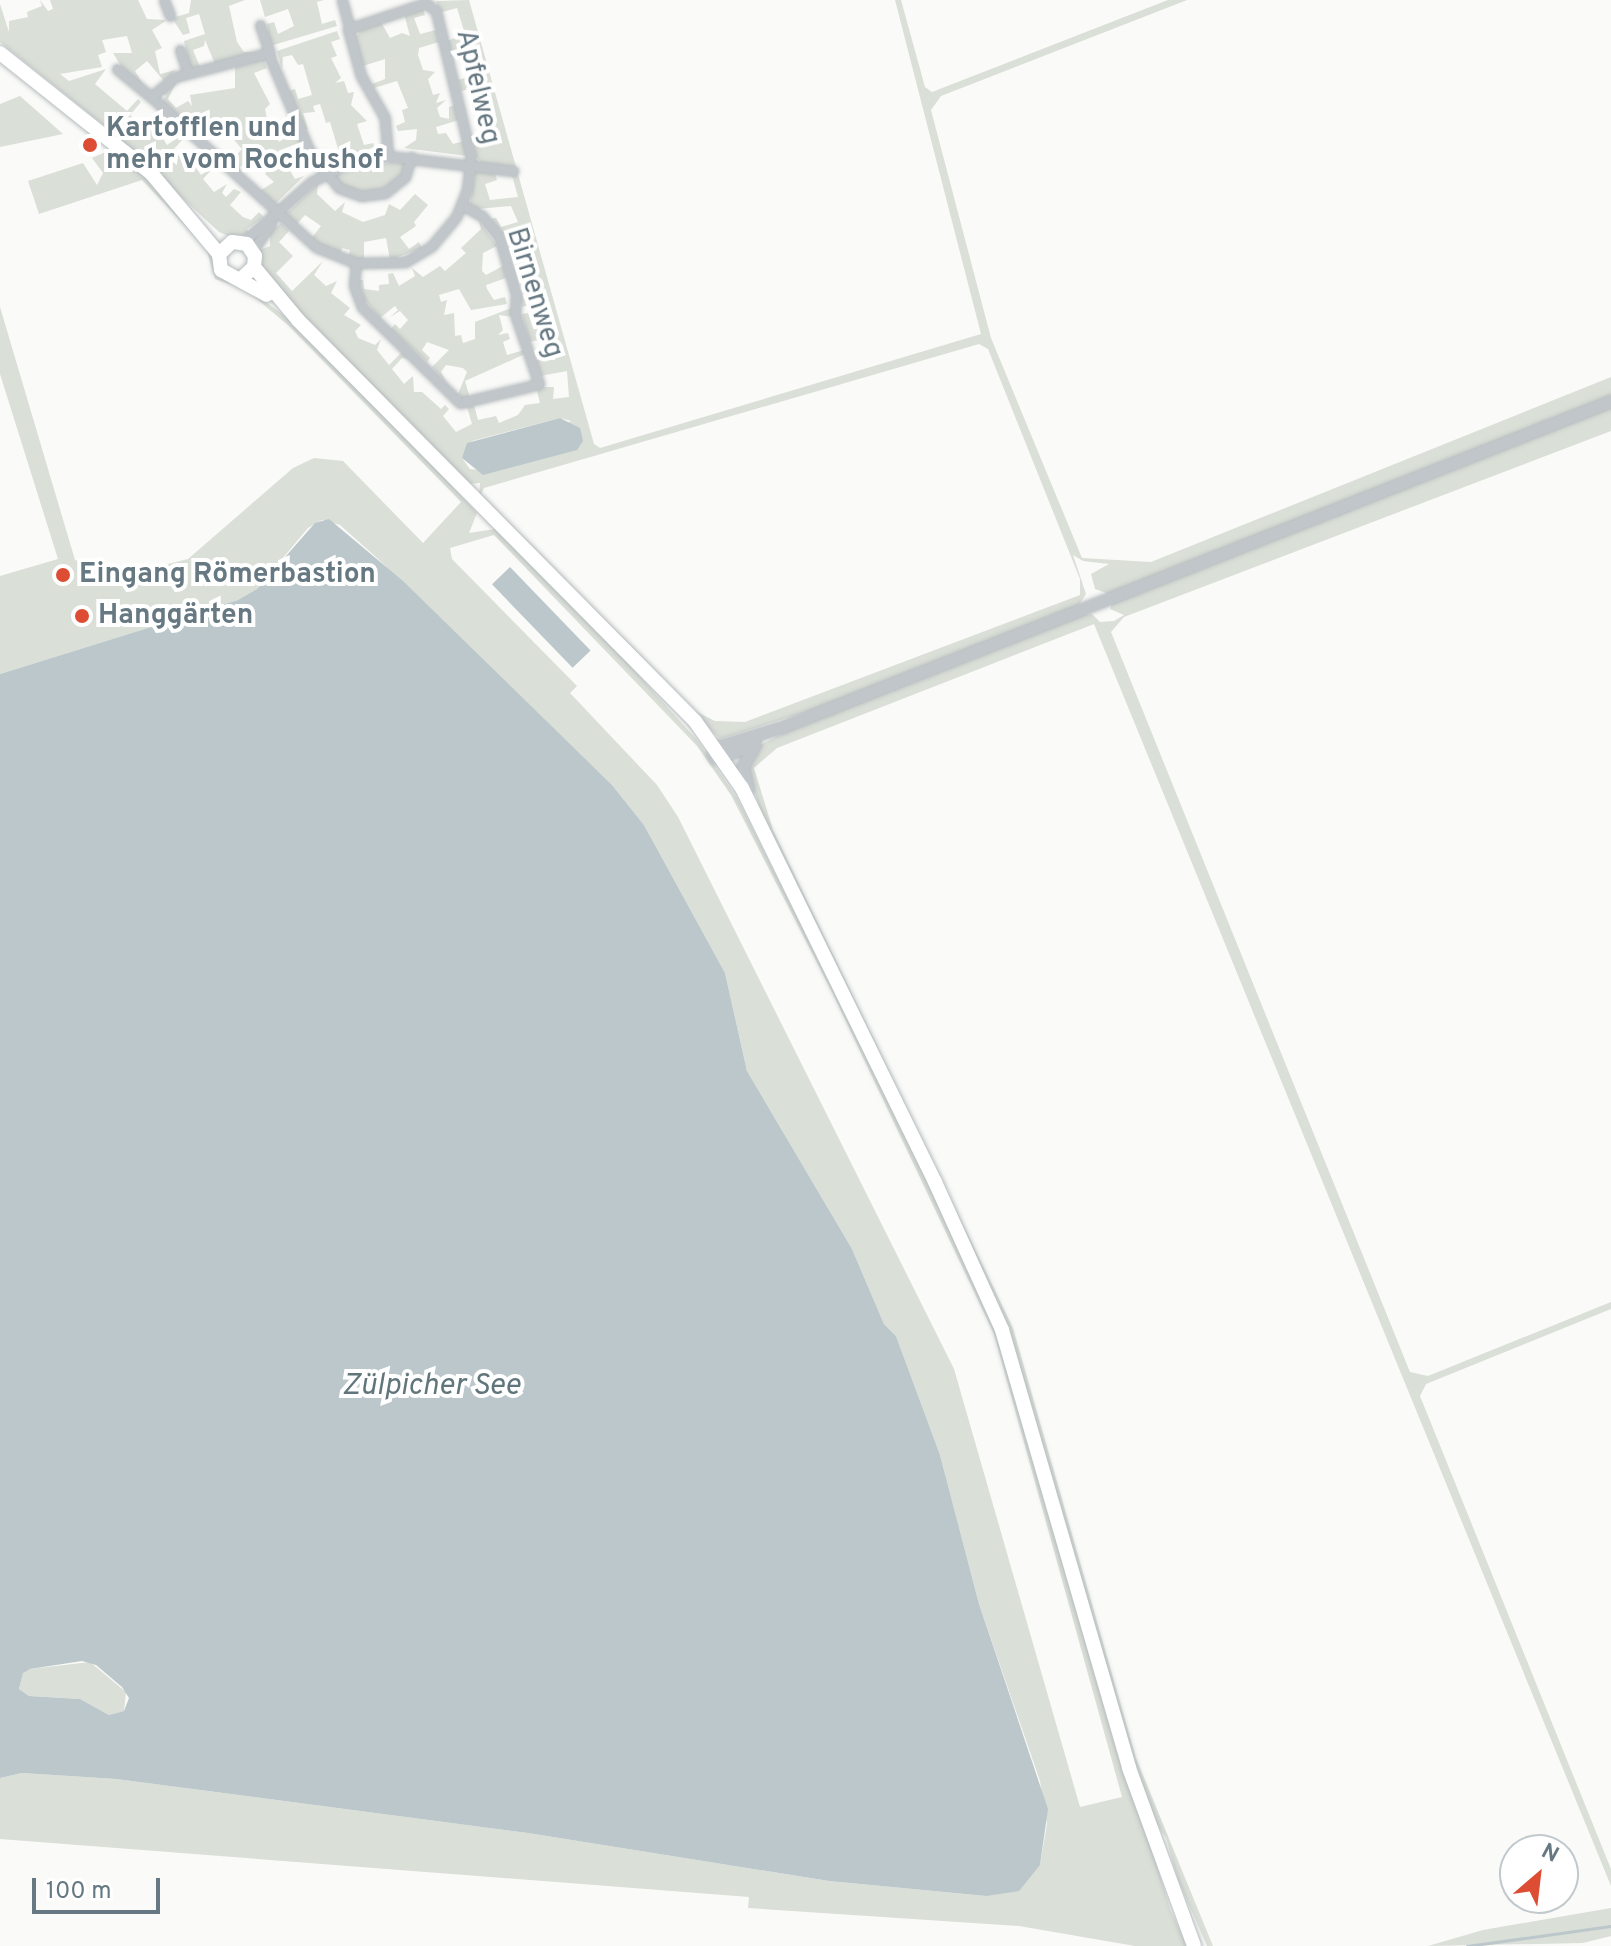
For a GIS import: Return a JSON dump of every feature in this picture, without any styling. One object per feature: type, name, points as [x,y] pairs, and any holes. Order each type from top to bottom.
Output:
[{"type":"main road","points":[[0,45],[19,66]]},
{"type":"main road","points":[[0,53],[97,126],[164,187],[243,245],[254,267],[298,320],[407,431],[469,501],[515,541],[599,626],[716,754],[763,828],[935,1182],[1002,1330],[1146,1816],[1194,1946]]},
{"type":"main road","points":[[164,187],[219,254],[224,273],[242,278],[298,320]]},
{"type":"main road","points":[[219,254],[243,245]]},
{"type":"main road","points":[[242,278],[254,267]]},
{"type":"main road","points":[[716,754],[788,884]]},
{"type":"main road","points":[[1146,1816],[1205,1946]]},
{"type":"street","points":[[164,0],[170,16]]},
{"type":"street","points":[[342,0],[361,76],[385,118],[388,156]]},
{"type":"street","name":"Apfelweg","points":[[349,27],[428,2],[444,39],[471,165]]},
{"type":"street","points":[[260,25],[307,146],[325,173],[349,193],[378,195],[402,181],[411,157]]},
{"type":"street","points":[[180,50],[188,73]]},
{"type":"street","points":[[151,97],[169,80],[188,73],[270,54]]},
{"type":"street","points":[[117,69],[277,215],[323,251],[356,263],[392,265],[418,256],[438,241],[462,205],[471,165]]},
{"type":"street","points":[[243,245],[325,173],[352,161],[388,156],[411,157],[513,171]]},
{"type":"street","name":"Birnenweg","points":[[356,263],[354,286],[362,307],[460,403],[539,384],[515,314],[516,294],[499,237],[482,216],[462,205]]},
{"type":"street","points":[[716,754],[1611,401]]},
{"type":"street","points":[[716,754],[755,744],[782,727]]},
{"type":"street","points":[[755,744],[743,773],[763,828]]},
{"type":"shaded area","points":[[40,0],[48,11],[53,9],[50,0],[138,0],[147,19],[167,20],[152,30],[162,48],[155,51],[160,74],[176,70],[164,81],[147,61],[135,71],[144,86],[127,76],[113,53],[132,53],[127,36],[102,40],[106,52],[98,55],[102,67],[60,74],[69,81],[106,69],[95,84],[127,111],[138,99],[141,102],[130,115],[145,127],[159,119],[163,122],[157,129],[167,145],[185,133],[196,142],[184,138],[173,150],[185,161],[189,158],[201,175],[214,167],[203,179],[214,192],[227,184],[222,193],[226,197],[234,189],[241,192],[230,205],[243,217],[251,220],[259,212],[264,217],[247,229],[249,234],[231,237],[219,232],[101,123],[0,42],[0,4],[9,32],[9,21],[28,17],[27,12],[42,6]]},
{"type":"shaded area","points":[[191,0],[245,0],[229,6],[237,42],[244,52],[254,52],[215,64],[205,40],[204,46],[193,50],[200,67],[190,68],[184,41],[205,34],[199,14],[186,18],[190,33],[183,35],[172,18],[189,13]]},
{"type":"shaded area","points":[[260,0],[324,0],[317,2],[322,24],[335,20],[337,26],[270,46],[267,24],[274,22],[278,34],[294,26],[288,9],[265,17]]},
{"type":"shaded area","points":[[469,0],[594,444],[600,448],[981,334],[895,0],[901,0],[925,87],[932,92],[1168,0],[1187,0],[941,96],[931,110],[991,338],[1082,558],[1151,562],[1611,377],[1611,396],[1109,594],[1095,589],[1091,574],[1109,564],[1083,561],[1073,555],[1086,594],[1079,605],[825,706],[720,739],[479,495],[480,483],[469,484],[264,278],[260,250],[270,246],[270,233],[281,223],[289,231],[279,242],[293,256],[276,273],[292,291],[323,261],[314,275],[326,286],[337,281],[331,293],[350,308],[344,315],[361,325],[355,331],[358,338],[375,345],[381,339],[377,350],[389,365],[402,352],[409,359],[402,358],[392,369],[404,384],[413,376],[414,392],[422,392],[441,409],[445,405],[449,409],[443,416],[456,432],[472,424],[467,407],[474,405],[478,420],[496,416],[499,423],[518,415],[525,405],[540,403],[536,387],[554,387],[553,399],[569,397],[567,371],[540,376],[535,360],[555,360],[555,353],[546,338],[530,342],[522,314],[528,313],[533,328],[544,325],[540,311],[545,309],[543,301],[522,307],[515,281],[524,299],[540,294],[531,266],[516,270],[512,258],[524,254],[520,240],[513,240],[521,238],[519,231],[501,235],[490,219],[496,218],[501,227],[518,222],[511,206],[477,209],[470,205],[475,172],[486,169],[494,170],[497,180],[485,184],[490,200],[518,197],[510,168],[481,163],[476,156],[473,142],[492,139],[489,115],[483,112],[488,110],[478,87],[461,91],[458,80],[471,76],[465,66],[476,60],[469,50],[450,53],[447,41],[465,34],[457,8],[439,13],[436,1]],"holes":[[[979,344],[988,349],[1080,579],[1080,595],[745,722],[715,721],[695,711],[481,494],[484,488]],[[560,418],[571,421],[478,470],[470,469],[462,458],[472,441]]]},
{"type":"shaded area","points":[[423,9],[425,15],[414,18],[420,34],[436,30],[439,42],[419,48],[418,55],[423,70],[435,72],[428,79],[433,95],[440,93],[436,103],[446,100],[437,108],[440,117],[449,119],[449,107],[455,105],[459,120],[436,127],[438,134],[446,133],[453,144],[464,141],[468,156],[404,148],[416,140],[417,129],[398,131],[396,126],[405,122],[402,110],[408,108],[397,81],[374,88],[372,84],[385,79],[385,59],[363,66],[353,37],[359,34],[358,29],[381,22],[390,38],[402,33],[410,36],[404,14]]},
{"type":"shaded area","points":[[337,31],[340,39],[331,42],[337,56],[331,58],[341,78],[335,83],[344,81],[348,93],[354,92],[351,105],[367,121],[357,124],[364,145],[373,143],[375,147],[325,162],[339,152],[330,122],[326,123],[320,104],[313,106],[315,112],[303,113],[308,129],[304,130],[289,91],[295,89],[298,99],[312,95],[303,64],[298,65],[292,55],[283,57],[282,69],[277,51]]},
{"type":"shaded area","points":[[263,58],[267,68],[254,73],[270,104],[265,109],[268,123],[279,142],[295,131],[301,142],[278,151],[295,179],[304,176],[273,206],[258,192],[274,182],[265,174],[268,169],[262,164],[258,168],[252,158],[240,167],[240,176],[221,155],[232,160],[242,149],[234,140],[207,118],[187,124],[162,101],[166,96],[162,92],[176,83],[168,99],[176,108],[188,101],[192,106],[190,95],[235,88],[235,67]]},
{"type":"shaded area","points":[[20,96],[63,134],[0,147],[0,104]]},
{"type":"shaded area","points":[[96,138],[150,179],[209,242],[214,263],[294,323],[477,513],[469,533],[495,529],[623,658],[697,740],[737,798],[930,1181],[997,1331],[1170,1909],[1187,1946],[1135,1946],[1019,1926],[748,1908],[749,1897],[0,1839],[0,1778],[22,1773],[116,1779],[528,1833],[829,1881],[986,1896],[1040,1865],[1047,1824],[1040,1781],[979,1604],[940,1455],[896,1336],[884,1324],[852,1249],[747,1071],[725,973],[644,825],[612,785],[377,558],[340,525],[322,520],[308,528],[257,589],[238,600],[0,674],[0,576],[58,559],[0,374],[0,307],[75,560],[132,573],[188,559],[293,468],[314,458],[343,461],[423,543],[461,502],[289,326],[246,290],[215,279],[206,248],[142,180],[39,214],[28,181],[83,163],[97,185],[103,173],[92,158],[110,150]],"holes":[[[494,535],[697,746],[731,795],[833,994],[994,1334],[1122,1797],[1080,1807],[954,1369],[678,817],[657,785],[570,693],[577,686],[452,559],[450,548]]]},
{"type":"shaded area","points":[[391,162],[404,163],[406,168],[397,182],[374,193],[348,190],[331,176]]},
{"type":"shaded area","points":[[318,184],[317,194],[335,211],[345,202],[342,212],[363,222],[385,215],[389,204],[400,210],[415,194],[428,205],[414,222],[416,226],[400,237],[409,249],[419,242],[422,248],[390,260],[386,238],[364,242],[364,261],[348,259],[350,250],[342,248],[340,256],[310,240],[321,226],[305,215],[295,226],[286,214]]},
{"type":"shaded area","points":[[479,221],[497,246],[483,253],[482,271],[486,275],[503,266],[506,278],[486,285],[487,289],[494,300],[505,297],[507,304],[471,310],[459,289],[439,295],[441,302],[447,300],[444,315],[454,313],[455,336],[461,335],[463,343],[475,339],[475,322],[511,308],[514,317],[499,315],[503,330],[498,335],[508,333],[510,339],[503,342],[507,355],[524,350],[525,354],[465,381],[470,398],[462,398],[458,394],[467,372],[463,368],[446,365],[441,372],[447,383],[432,367],[449,350],[427,342],[422,350],[430,358],[427,362],[391,329],[395,324],[400,329],[408,320],[400,311],[390,317],[398,310],[395,306],[380,318],[364,299],[358,280],[363,280],[364,289],[379,291],[379,285],[389,284],[388,274],[393,273],[399,286],[415,276],[412,268],[423,277],[440,266],[445,271],[466,253],[461,248],[481,229]]},
{"type":"shaded area","points":[[1611,406],[1611,431],[1124,617],[1111,632],[1410,1372],[1428,1376],[1611,1302],[1611,1309],[1426,1384],[1420,1396],[1611,1869],[1611,1886],[1094,624],[777,748],[754,768],[773,830],[1013,1328],[1136,1758],[1213,1946],[1207,1946],[1178,1880],[1166,1838],[1152,1817],[1123,1735],[1012,1344],[769,835],[746,767],[756,747],[795,727],[1080,615],[1092,614],[1100,622],[1114,621],[1124,615],[1110,609],[1112,603]]},
{"type":"shaded area","points":[[90,1662],[126,1692],[124,1711],[109,1715],[80,1699],[29,1696],[19,1689],[23,1672],[30,1669]]},
{"type":"shaded area","points":[[1611,1908],[1611,1936],[1583,1943],[1428,1946],[1483,1930]]},
{"type":"water","points":[[560,418],[580,428],[583,441],[577,450],[483,475],[462,458],[467,443]]},
{"type":"water","name":"Zülpicher See","points":[[329,519],[403,581],[612,785],[644,825],[725,973],[747,1071],[852,1249],[884,1324],[896,1336],[940,1455],[979,1604],[1048,1809],[1040,1865],[1019,1891],[986,1896],[829,1881],[528,1833],[116,1779],[22,1773],[0,1778],[0,674],[238,600],[257,589],[315,523]],"holes":[[[82,1661],[96,1665],[122,1687],[129,1698],[124,1711],[109,1715],[80,1699],[29,1696],[19,1689],[23,1673],[30,1669]]]},
{"type":"water","points":[[510,567],[591,650],[573,668],[492,584]]},
{"type":"waterway","points":[[1467,1946],[1611,1926]]},
{"type":"place","name":"Kartofflen und mehr vom Rochushof","points":[[90,145]]},
{"type":"place","name":"Eingang Römerbastion","points":[[63,575]]},
{"type":"place","name":"Hanggärten","points":[[82,616]]}]
